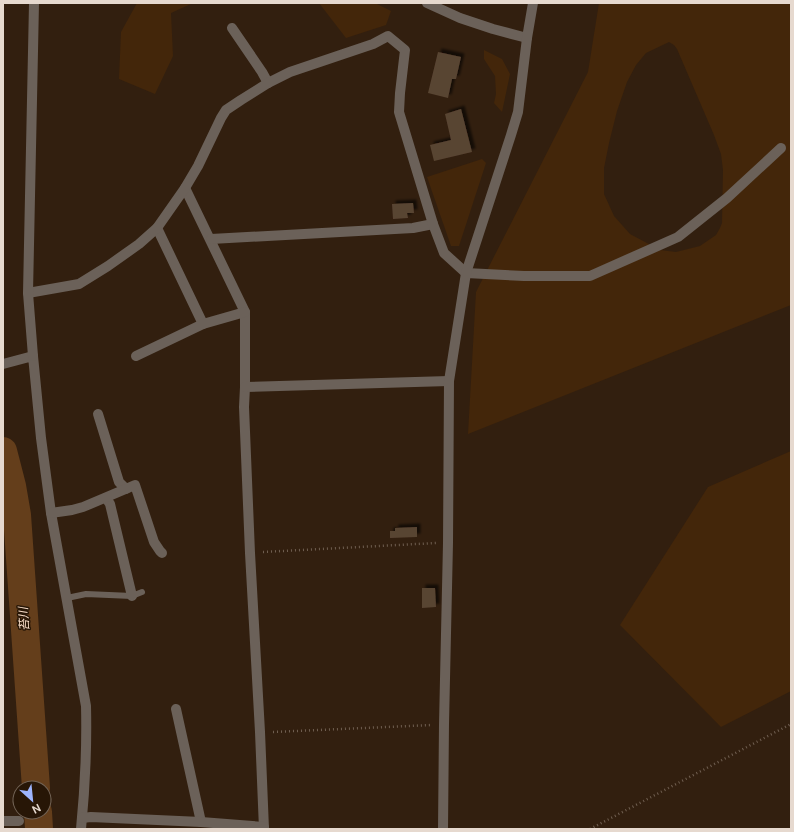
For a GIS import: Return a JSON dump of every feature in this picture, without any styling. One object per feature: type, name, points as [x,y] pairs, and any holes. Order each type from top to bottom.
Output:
[{"type":"street","points":[[34,3],[28,293],[41,438],[51,513],[86,706],[87,742],[81,829]]},
{"type":"street","points":[[427,3],[460,18],[492,29],[527,38]]},
{"type":"street","points":[[443,829],[449,381],[466,273],[518,112],[533,3]]},
{"type":"street","points":[[232,28],[268,83]]},
{"type":"street","points":[[28,293],[79,284],[139,244],[157,228],[185,188],[198,166],[226,110],[268,83],[290,72],[372,44],[388,36],[406,50],[399,112],[433,224],[444,253],[466,273],[524,276],[590,276],[678,237],[726,198],[781,148]]},
{"type":"street","points":[[82,818],[91,817],[201,822],[264,828],[244,407],[245,312],[185,188]]},
{"type":"street","points":[[211,239],[413,228],[433,224]]},
{"type":"street","points":[[157,228],[203,324]]},
{"type":"street","points":[[136,356],[203,324],[245,312]]},
{"type":"street","points":[[3,364],[33,356]]},
{"type":"street","points":[[245,387],[449,381]]},
{"type":"street","points":[[98,414],[119,482],[126,489]]},
{"type":"street","points":[[51,513],[83,507],[135,485],[154,542],[162,553]]},
{"type":"street","points":[[106,498],[110,504],[132,596]]},
{"type":"street","points":[[176,709],[201,822]]},
{"type":"street","points":[[3,821],[19,821]]},
{"type":"lane","points":[[67,598],[93,593],[132,596],[142,592]]},
{"type":"path","points":[[250,553],[448,543]]},
{"type":"path","points":[[260,732],[444,724]]},
{"type":"path","points":[[590,829],[791,724]]},
{"type":"shaded area","points":[[137,3],[193,3],[171,13],[173,56],[155,94],[119,79],[121,32]]},
{"type":"shaded area","points":[[319,3],[375,3],[391,11],[386,25],[346,38]]},
{"type":"shaded area","points":[[599,3],[791,3],[791,305],[468,434],[476,292],[588,72]],"holes":[[[669,42],[674,45],[714,135],[721,154],[723,170],[722,223],[716,235],[700,246],[676,252],[660,250],[630,234],[614,216],[604,194],[604,168],[609,143],[617,111],[627,82],[636,65],[646,53]]]},
{"type":"shaded area","points":[[484,50],[502,59],[510,74],[502,112],[494,103],[496,94],[495,76],[484,59]]},
{"type":"shaded area","points":[[482,159],[486,163],[459,246],[451,246],[427,177]]},
{"type":"shaded area","points":[[791,451],[791,691],[721,727],[620,625],[708,487]]},
{"type":"building","points":[[438,52],[461,57],[456,79],[452,79],[448,98],[428,93]]},
{"type":"building","points":[[461,109],[472,152],[434,161],[430,145],[451,140],[445,114]]},
{"type":"building","points":[[413,203],[414,213],[407,213],[408,218],[393,219],[392,204]]},
{"type":"building","points":[[417,527],[417,537],[390,538],[390,531],[395,531],[395,528]]},
{"type":"building","points":[[422,588],[435,588],[436,607],[422,608]]},
{"type":"waterway","name":"苔川","points":[[3,451],[12,486],[17,515],[35,780]]},
{"type":"waterway","name":"苔川","points":[[38,820],[39,829]]}]
